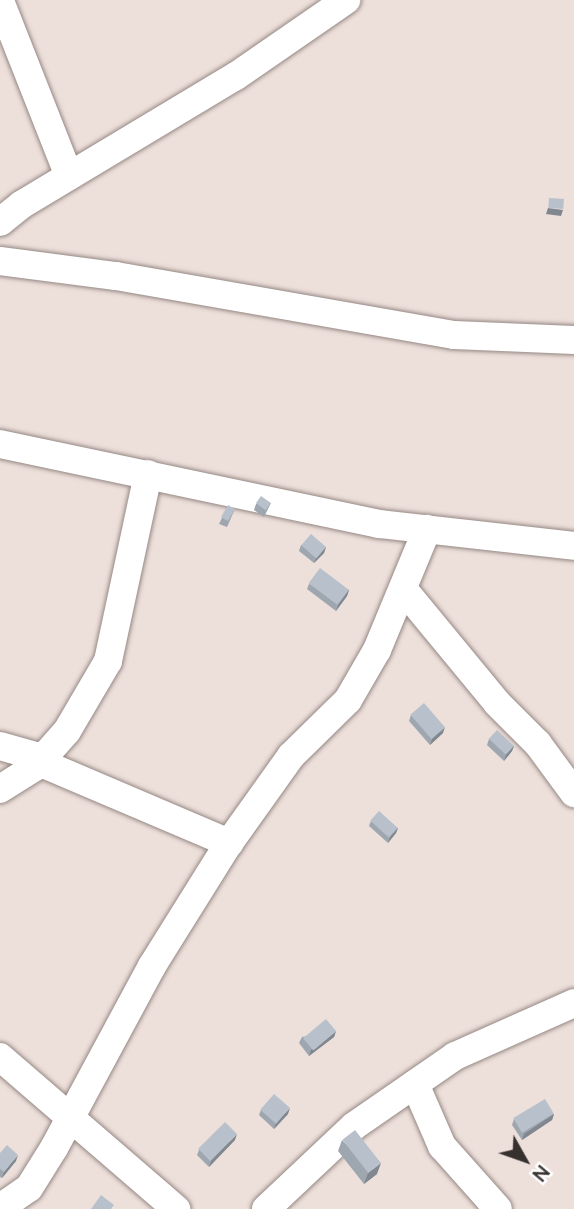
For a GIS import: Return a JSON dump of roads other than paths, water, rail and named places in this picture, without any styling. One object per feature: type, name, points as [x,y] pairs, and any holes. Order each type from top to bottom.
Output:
[{"type":"street","points":[[0,222],[69,176],[236,76],[346,0]]},
{"type":"street","points":[[0,1],[69,176]]},
{"type":"street","points":[[0,261],[116,276],[454,335],[574,340]]},
{"type":"street","points":[[0,444],[148,474],[267,502],[427,530],[574,546]]},
{"type":"street","points":[[0,789],[40,760],[89,700],[108,661],[148,474]]},
{"type":"street","points":[[0,1208],[29,1188],[71,1120],[152,965],[229,843],[291,757],[348,700],[404,590],[427,530]]},
{"type":"street","points":[[404,590],[497,702],[538,744],[574,793]]},
{"type":"street","points":[[0,746],[40,760],[229,843]]},
{"type":"street","points":[[266,1209],[354,1126],[455,1056],[574,1003]]},
{"type":"street","points":[[0,1057],[176,1209]]},
{"type":"street","points":[[415,1084],[442,1146],[498,1209]]}]
